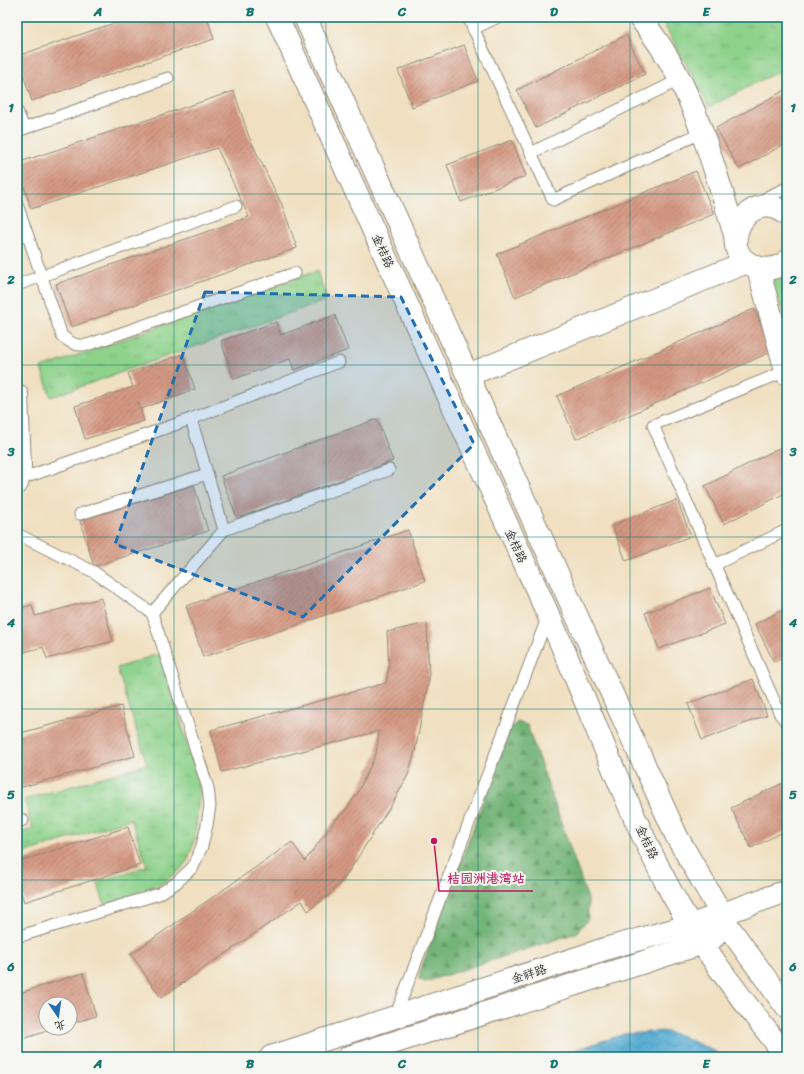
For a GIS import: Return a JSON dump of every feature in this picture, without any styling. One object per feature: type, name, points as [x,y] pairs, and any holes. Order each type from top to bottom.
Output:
[{"type":"main road","name":"金桔路","points":[[277,17],[548,616],[603,747],[670,890],[691,925],[741,998],[787,1057]]},
{"type":"main road","points":[[305,17],[677,837],[725,922],[787,1008]]},
{"type":"main road","points":[[639,17],[664,49],[681,79],[703,132],[735,235],[736,245],[740,254],[752,265],[766,269],[776,268],[787,261]]},
{"type":"main road","points":[[735,235],[738,225],[752,210],[762,207],[784,210]]},
{"type":"main road","points":[[468,376],[752,265]]},
{"type":"main road","points":[[752,265],[786,373]]},
{"type":"main road","points":[[17,395],[20,466],[17,483]]},
{"type":"main road","name":"金祥路","points":[[349,1057],[703,943],[725,922],[787,891]]},
{"type":"main road","name":"金祥路","points":[[271,1057],[608,948],[691,925],[725,922]]},
{"type":"lane","points":[[468,17],[553,200],[703,132]]},
{"type":"lane","points":[[473,28],[498,17]]},
{"type":"lane","points":[[17,111],[20,129],[168,78]]},
{"type":"lane","points":[[531,153],[681,79]]},
{"type":"lane","points":[[752,210],[769,196],[787,188]]},
{"type":"lane","points":[[17,204],[62,336],[72,344],[81,346],[295,273]]},
{"type":"lane","points":[[17,285],[236,206]]},
{"type":"lane","points":[[18,480],[191,419],[339,362]]},
{"type":"lane","points":[[786,373],[653,425],[714,565],[787,723]]},
{"type":"lane","points":[[191,419],[224,530]]},
{"type":"lane","points":[[152,613],[224,530],[389,470]]},
{"type":"lane","points":[[80,514],[207,474]]},
{"type":"lane","points":[[714,565],[787,530]]},
{"type":"lane","points":[[17,534],[94,572],[152,613],[208,788],[210,806],[202,846],[193,867],[176,883],[159,894],[17,937]]},
{"type":"lane","points":[[395,1017],[548,616]]},
{"type":"highlighted area","points":[[205,292],[401,297],[474,444],[303,617],[115,544]]},
{"type":"green space","points":[[660,17],[787,17],[787,67],[709,107]]},
{"type":"green space","points":[[317,271],[327,300],[51,397],[41,368]]},
{"type":"green space","points":[[787,273],[787,319],[769,280]]},
{"type":"green space","points":[[155,655],[160,655],[200,784],[195,838],[188,860],[180,870],[161,884],[105,905],[97,882],[147,866],[131,819],[17,855],[17,834],[33,829],[24,800],[147,764],[117,668]]},
{"type":"green space","points":[[517,722],[527,725],[588,899],[588,919],[576,933],[425,982],[419,979],[420,972],[510,729]]},
{"type":"water","points":[[662,1031],[680,1035],[726,1057],[553,1057],[624,1034]]},
{"type":"building","points":[[132,17],[207,17],[214,39],[32,101],[17,56]]},
{"type":"building","points":[[626,35],[645,74],[536,128],[517,90]]},
{"type":"building","points":[[464,45],[478,81],[412,107],[398,70]]},
{"type":"building","points":[[787,89],[787,143],[739,169],[716,128]]},
{"type":"building","points":[[234,91],[249,137],[282,205],[297,248],[71,327],[56,284],[249,217],[217,148],[31,209],[17,163]]},
{"type":"building","points":[[512,140],[526,176],[461,202],[447,165]]},
{"type":"building","points":[[696,171],[714,214],[515,297],[497,254]]},
{"type":"building","points":[[754,309],[773,351],[576,439],[557,396]]},
{"type":"building","points":[[335,315],[348,350],[294,370],[290,359],[234,379],[221,341],[276,322],[281,335]]},
{"type":"building","points":[[183,354],[195,389],[141,409],[138,402],[144,421],[85,439],[75,406],[133,387],[128,373]]},
{"type":"building","points":[[377,419],[393,461],[237,518],[221,476]]},
{"type":"building","points":[[787,444],[787,492],[724,524],[705,486]]},
{"type":"building","points":[[194,485],[208,531],[94,566],[80,521]]},
{"type":"building","points":[[677,500],[691,536],[626,561],[612,525]]},
{"type":"building","points":[[408,530],[425,581],[203,657],[186,606]]},
{"type":"building","points":[[710,588],[725,624],[659,649],[645,613]]},
{"type":"building","points":[[101,598],[113,641],[47,659],[43,647],[17,654],[17,609],[32,605],[35,616]]},
{"type":"building","points":[[787,608],[787,656],[774,662],[755,624]]},
{"type":"building","points":[[427,623],[429,679],[415,751],[408,775],[395,799],[344,879],[328,896],[308,911],[302,901],[161,998],[131,954],[292,842],[305,861],[335,820],[348,807],[357,794],[376,754],[379,731],[222,772],[211,730],[386,683],[389,667],[387,632]]},
{"type":"building","points":[[753,679],[767,715],[702,740],[688,704]]},
{"type":"building","points":[[121,706],[135,756],[18,788],[17,734]]},
{"type":"building","points":[[787,781],[787,830],[751,848],[731,808]]},
{"type":"building","points":[[128,827],[140,865],[24,902],[17,879],[17,862]]},
{"type":"building","points":[[83,973],[96,1016],[78,1022],[78,996],[38,996],[38,1034],[17,1041],[17,994]]},
{"type":"place","name":"桔园洲港湾站","points":[[434,841]]}]
